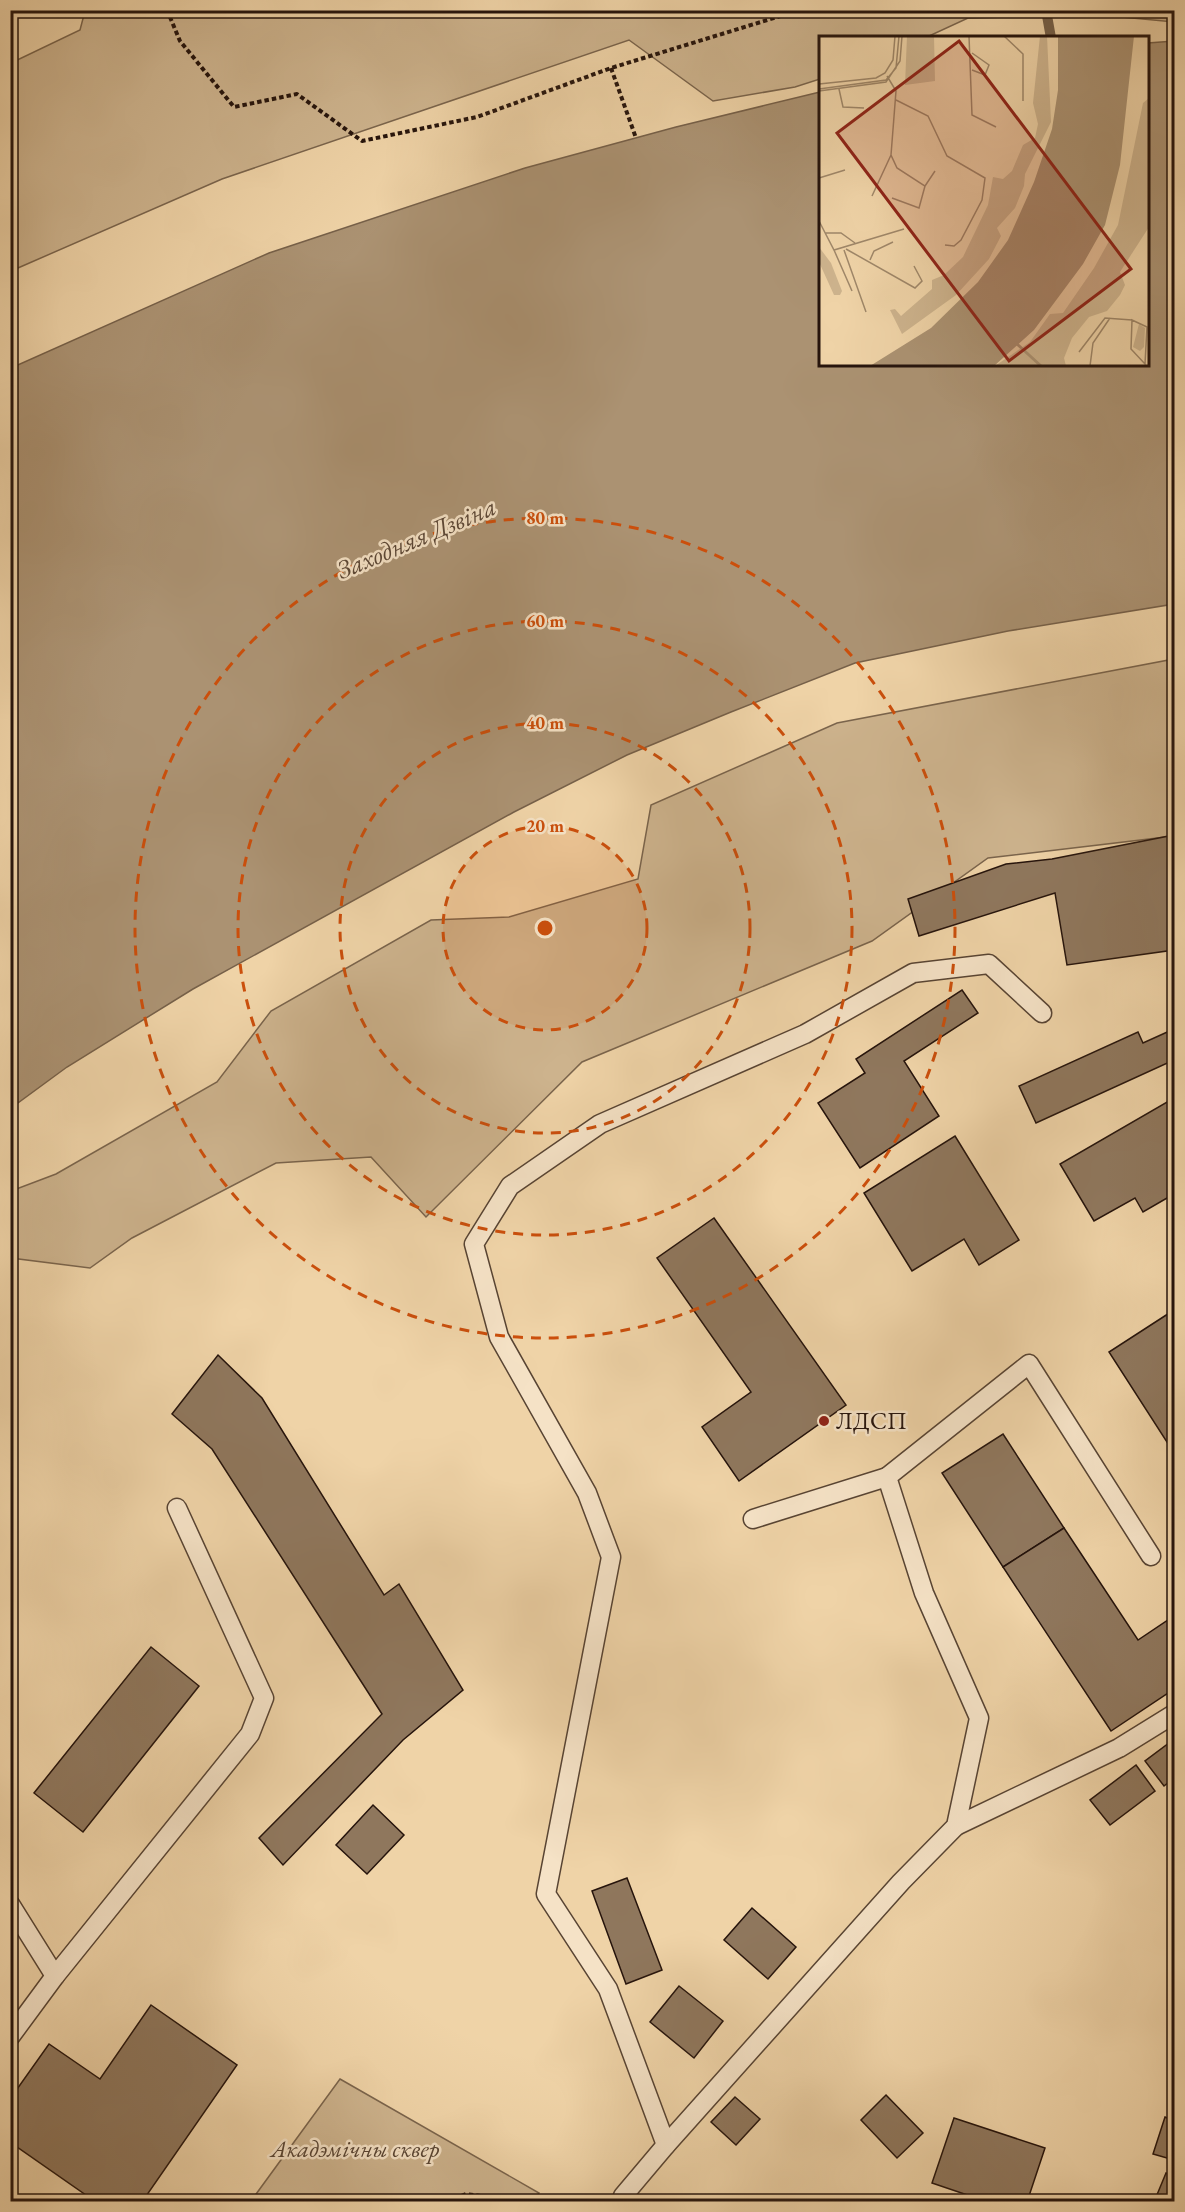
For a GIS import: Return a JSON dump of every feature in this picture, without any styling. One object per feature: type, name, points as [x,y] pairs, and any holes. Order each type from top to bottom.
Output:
[{"type":"lane","points":[[666,2145],[608,1989],[546,1894],[611,1557],[587,1493],[499,1337],[474,1244],[510,1185],[600,1124],[805,1034],[913,973],[989,964],[1042,1013]]},
{"type":"lane","points":[[753,1519],[887,1476],[1029,1364],[1151,1556]]},
{"type":"lane","points":[[887,1476],[924,1593],[979,1718],[956,1826]]},
{"type":"lane","points":[[10,2037],[55,1976],[250,1734],[264,1698],[177,1508]]},
{"type":"lane","points":[[621,2202],[623,2196],[666,2145],[901,1882],[956,1826],[1119,1748],[1174,1714]]},
{"type":"lane","points":[[10,1904],[55,1976]]},
{"type":"path","points":[[167,10],[180,41],[234,106],[297,94],[362,141],[477,117],[611,68],[800,10]]},
{"type":"path","points":[[611,68],[636,138]]},
{"type":"path","points":[[448,2202],[466,2194],[527,2202]]},
{"type":"green space","points":[[1174,10],[1174,22],[1100,15],[968,18],[929,36],[819,36],[819,79],[795,87],[713,101],[629,40],[222,179],[11,271],[11,63],[80,30],[85,11]]},
{"type":"green space","points":[[1174,659],[1174,836],[988,858],[872,941],[582,1062],[426,1217],[371,1157],[276,1163],[132,1238],[90,1268],[11,1258],[11,1191],[56,1174],[217,1082],[271,1011],[431,920],[509,917],[638,879],[651,805],[837,723]]},
{"type":"green space","name":"Акадэмічны сквер","points":[[340,2079],[539,2193],[532,2202],[251,2201]]},
{"type":"water","name":"Заходняя Дзвіна","points":[[1174,41],[1174,604],[1008,631],[855,663],[627,755],[514,812],[193,989],[67,1067],[11,1108],[11,368],[269,253],[525,168],[676,127],[819,92],[819,366],[1149,366],[1149,43]]},
{"type":"building","points":[[1174,835],[1174,950],[1067,965],[1055,893],[919,936],[908,899],[1006,864],[1052,859]]},
{"type":"building","points":[[962,990],[978,1013],[904,1061],[939,1116],[860,1168],[818,1103],[865,1073],[856,1059]]},
{"type":"building","points":[[1174,1029],[1174,1060],[1036,1123],[1019,1086],[1138,1032],[1143,1043]]},
{"type":"building","points":[[1174,1098],[1174,1194],[1143,1212],[1135,1198],[1094,1221],[1060,1164]]},
{"type":"building","points":[[955,1136],[1019,1240],[979,1265],[964,1239],[912,1271],[864,1193]]},
{"type":"building","points":[[714,1218],[846,1405],[739,1481],[702,1427],[751,1392],[657,1258]]},
{"type":"building","points":[[1174,1310],[1174,1453],[1109,1352]]},
{"type":"building","points":[[218,1355],[262,1398],[384,1595],[399,1584],[463,1690],[403,1740],[283,1865],[259,1838],[382,1714],[212,1449],[172,1414]]},
{"type":"building","points":[[1003,1434],[1064,1528],[1003,1567],[942,1473]]},
{"type":"building","points":[[1064,1528],[1138,1640],[1174,1616],[1174,1689],[1111,1731],[1003,1567]]},
{"type":"building","points":[[151,1647],[199,1686],[83,1832],[34,1793]]},
{"type":"building","points":[[1173,1740],[1174,1778],[1164,1786],[1145,1761]]},
{"type":"building","points":[[1136,1765],[1155,1791],[1110,1825],[1090,1800]]},
{"type":"building","points":[[373,1805],[404,1835],[367,1874],[336,1845]]},
{"type":"building","points":[[627,1878],[662,1970],[626,1984],[592,1891]]},
{"type":"building","points":[[752,1908],[796,1947],[768,1979],[724,1940]]},
{"type":"building","points":[[679,1986],[723,2021],[694,2058],[650,2022]]},
{"type":"building","points":[[151,2005],[237,2065],[142,2202],[96,2202],[10,2142],[10,2099],[49,2044],[100,2079]]},
{"type":"building","points":[[886,2095],[923,2133],[897,2158],[861,2120]]},
{"type":"building","points":[[735,2097],[760,2119],[736,2145],[711,2122]]},
{"type":"building","points":[[1165,2117],[1174,2121],[1174,2160],[1153,2154]]},
{"type":"building","points":[[954,2118],[1045,2148],[1027,2202],[988,2202],[932,2183]]},
{"type":"building","points":[[1166,2173],[1174,2177],[1174,2202],[1154,2202]]},
{"type":"waterway","points":[[1046,10],[1051,36]]},
{"type":"place","name":"ЛДСП","points":[[824,1421]]}]
